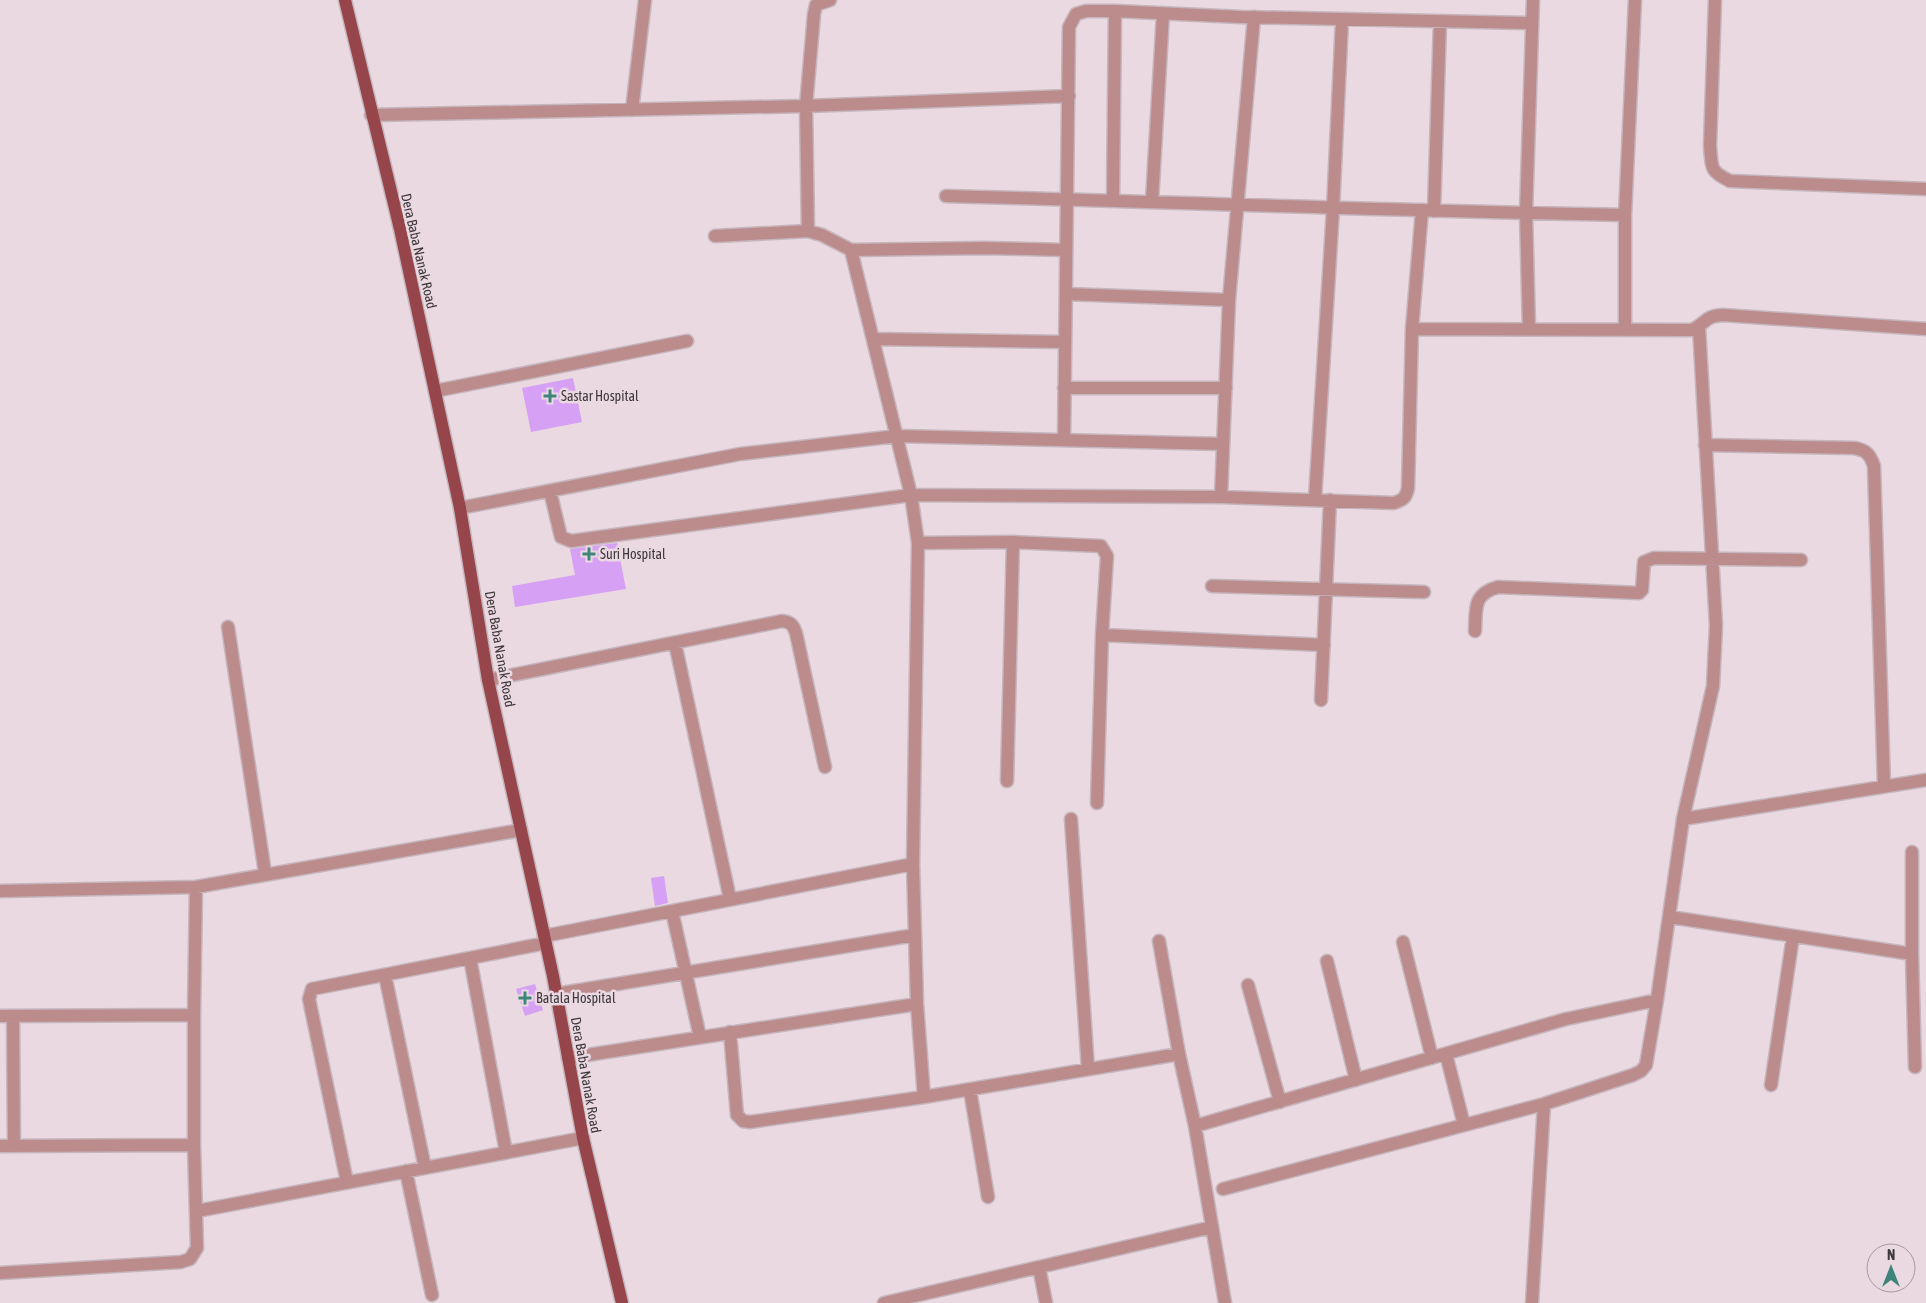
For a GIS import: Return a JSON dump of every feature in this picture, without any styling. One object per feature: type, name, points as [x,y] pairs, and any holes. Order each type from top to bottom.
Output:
[{"type":"main road","name":"Dera Baba Nanak Road","points":[[345,0],[371,115],[400,229],[460,508],[488,680],[545,939],[583,1138],[622,1303]]},
{"type":"street","points":[[632,110],[644,0]]},
{"type":"street","points":[[808,232],[806,106],[815,8],[819,3],[830,0]]},
{"type":"street","points":[[1528,329],[1526,213],[1530,23],[1533,0]]},
{"type":"street","points":[[1625,329],[1625,215],[1635,0]]},
{"type":"street","points":[[1715,0],[1710,146],[1712,168],[1716,174],[1730,181],[1926,188]]},
{"type":"street","points":[[1064,440],[1069,26],[1080,12],[1115,11],[1342,20],[1530,23]]},
{"type":"street","points":[[1113,200],[1115,11]]},
{"type":"street","points":[[1152,201],[1162,14]]},
{"type":"street","points":[[1221,496],[1229,300],[1254,17]]},
{"type":"street","points":[[1315,499],[1333,209],[1342,20]]},
{"type":"street","points":[[550,491],[561,537],[572,541],[911,495],[1221,496],[1394,503],[1406,496],[1412,329],[1428,210],[1440,22]]},
{"type":"street","points":[[371,115],[806,106],[1069,96]]},
{"type":"street","points":[[946,196],[1152,201],[1333,209],[1625,215]]},
{"type":"street","points":[[715,236],[808,232],[822,235],[851,250],[984,248],[1066,250]]},
{"type":"street","points":[[851,250],[911,495],[918,543],[913,864],[917,1004],[924,1097]]},
{"type":"street","points":[[1066,294],[1229,300]]},
{"type":"street","points":[[1412,329],[1682,330],[1699,327],[1706,319],[1724,315],[1926,329]]},
{"type":"street","points":[[1223,1188],[1544,1104],[1641,1071],[1646,1065],[1670,916],[1683,819],[1713,686],[1716,658],[1716,625],[1699,327]]},
{"type":"street","points":[[873,339],[1065,342]]},
{"type":"street","points":[[435,391],[688,341]]},
{"type":"street","points":[[1064,388],[1226,388]]},
{"type":"street","points":[[460,508],[740,454],[897,436],[1224,444]]},
{"type":"street","points":[[1705,445],[1854,448],[1864,450],[1870,456],[1874,466],[1884,786]]},
{"type":"street","points":[[1322,700],[1330,500]]},
{"type":"street","points":[[918,543],[1013,542],[1101,546],[1106,556],[1097,803]]},
{"type":"street","points":[[1007,781],[1013,542]]},
{"type":"street","points":[[1475,631],[1476,608],[1480,597],[1486,590],[1498,587],[1639,593],[1642,590],[1644,562],[1648,559],[1801,560]]},
{"type":"street","points":[[1212,586],[1424,592]]},
{"type":"street","points":[[488,680],[782,620],[789,621],[796,633],[825,767]]},
{"type":"street","points":[[228,627],[265,874]]},
{"type":"street","points":[[1102,635],[1324,645]]},
{"type":"street","points":[[675,643],[730,900]]},
{"type":"street","points":[[1683,819],[1926,780]]},
{"type":"street","points":[[1071,819],[1088,1070]]},
{"type":"street","points":[[0,891],[196,887],[521,830]]},
{"type":"street","points":[[1912,852],[1915,1067]]},
{"type":"street","points":[[347,1182],[309,993],[317,987],[470,958],[545,939],[672,911],[913,864]]},
{"type":"street","points":[[0,1273],[181,1262],[190,1259],[197,1248],[194,1145],[196,887]]},
{"type":"street","points":[[672,911],[700,1037]]},
{"type":"street","points":[[1670,916],[1912,954]]},
{"type":"street","points":[[556,994],[915,935]]},
{"type":"street","points":[[1771,1085],[1793,936]]},
{"type":"street","points":[[1159,940],[1179,1054],[1195,1126],[1225,1303]]},
{"type":"street","points":[[1403,942],[1432,1058]]},
{"type":"street","points":[[470,958],[506,1152]]},
{"type":"street","points":[[1327,961],[1356,1080]]},
{"type":"street","points":[[385,975],[425,1168]]},
{"type":"street","points":[[1248,985],[1280,1102]]},
{"type":"street","points":[[1195,1126],[1566,1020],[1657,1000]]},
{"type":"street","points":[[568,1058],[917,1004]]},
{"type":"street","points":[[14,1146],[6,1016],[194,1015]]},
{"type":"street","points":[[730,1032],[737,1114],[742,1121],[750,1122],[970,1090],[1179,1054]]},
{"type":"street","points":[[1446,1054],[1464,1125]]},
{"type":"street","points":[[970,1090],[988,1197]]},
{"type":"street","points":[[1532,1303],[1544,1104]]},
{"type":"street","points":[[197,1211],[583,1138]]},
{"type":"street","points":[[0,1146],[194,1145]]},
{"type":"street","points":[[406,1171],[432,1295]]},
{"type":"street","points":[[884,1303],[1212,1227]]},
{"type":"street","points":[[1039,1267],[1046,1303]]},
{"type":"building","points":[[573,378],[582,422],[531,432],[522,388]]},
{"type":"building","points":[[617,543],[626,589],[515,607],[512,586],[575,575],[570,549]]},
{"type":"building","points":[[664,876],[668,903],[655,906],[651,878]]},
{"type":"building","points":[[535,984],[543,1010],[525,1016],[516,989]]},
{"type":"place","name":"Sastar Hospital","points":[[550,396]]},
{"type":"place","name":"Suri Hospital","points":[[589,554]]},
{"type":"place","name":"Batala Hospital","points":[[525,998]]}]
